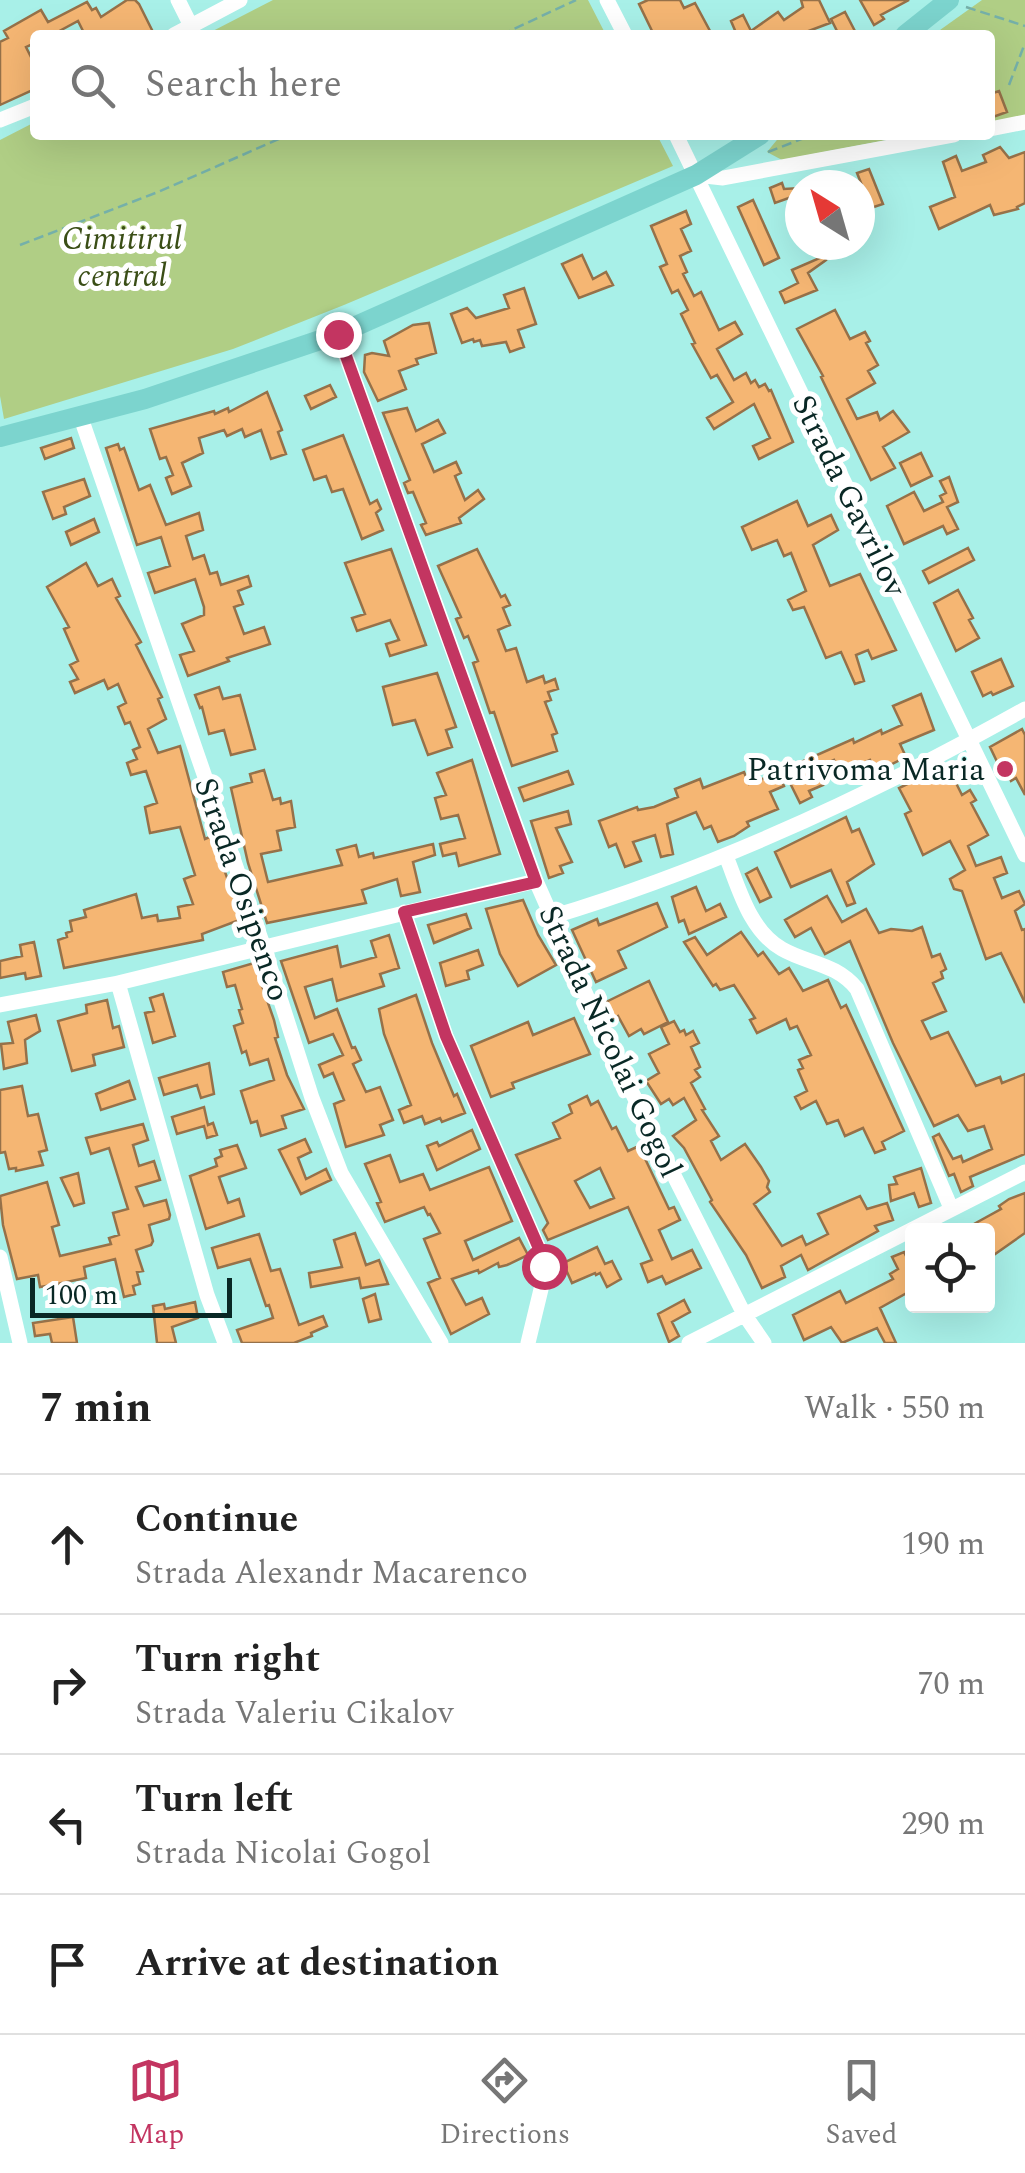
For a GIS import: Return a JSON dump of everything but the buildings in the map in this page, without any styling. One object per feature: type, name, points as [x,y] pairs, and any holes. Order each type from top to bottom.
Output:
[{"type":"main road","points":[[914,30],[958,4]]},
{"type":"main road","points":[[0,437],[81,418],[338,334],[763,143]]},
{"type":"street","points":[[178,0],[191,26]]},
{"type":"street","points":[[183,30],[240,0]]},
{"type":"street","points":[[608,0],[623,30]]},
{"type":"street","points":[[0,120],[30,108]]},
{"type":"street","points":[[995,127],[1025,122]]},
{"type":"street","name":"Strada Gavrilov","points":[[678,140],[1025,855]]},
{"type":"street","points":[[696,175],[723,178],[927,140]]},
{"type":"street","name":"Strada Nicolai Gogol","points":[[338,334],[550,917],[610,1049],[744,1314],[764,1343]]},
{"type":"street","name":"Strada Osipenco","points":[[81,418],[341,1173],[441,1343]]},
{"type":"street","points":[[550,917],[726,856],[968,741],[1025,709]]},
{"type":"street","points":[[726,856],[742,898],[762,934],[782,949],[846,975],[856,989],[951,1208]]},
{"type":"street","points":[[0,1005],[118,982],[536,882]]},
{"type":"street","points":[[404,912],[446,1036],[541,1253],[542,1282],[528,1343]]},
{"type":"street","points":[[118,982],[207,1294],[225,1343]]},
{"type":"street","points":[[689,1343],[1025,1172]]},
{"type":"street","points":[[0,1258],[20,1343]]},
{"type":"path","points":[[513,30],[576,0]]},
{"type":"path","points":[[958,4],[1025,26]]},
{"type":"path","points":[[1009,84],[1025,42]]},
{"type":"path","points":[[20,245],[158,192],[277,140]]},
{"type":"green space","points":[[273,0],[588,0],[603,30],[215,30]]},
{"type":"green space","points":[[982,0],[1025,0],[1025,116],[995,121],[995,30],[940,30]]},
{"type":"green space","name":"Cimitirul central","points":[[30,125],[30,140],[660,140],[673,166],[233,349],[4,419],[0,396],[0,140]]},
{"type":"green space","points":[[777,140],[887,140],[782,160],[767,152]]},
{"type":"place","name":"Patrivoma Maria","points":[[1005,769]]},
{"type":"route","points":[[338,334],[536,882],[404,912],[446,1036],[544,1266]]}]
